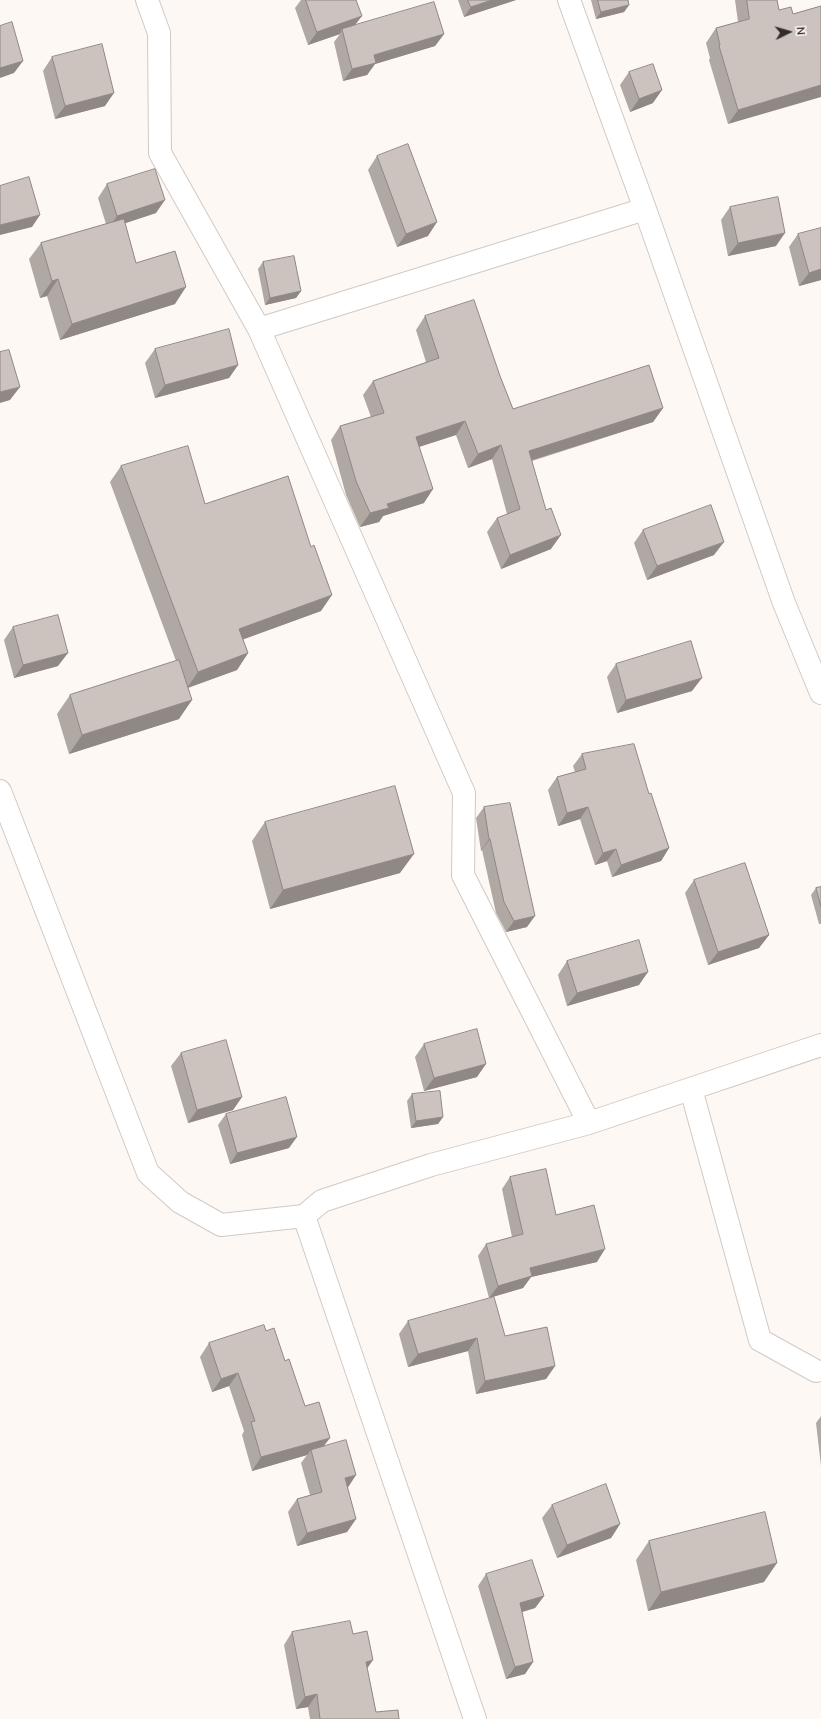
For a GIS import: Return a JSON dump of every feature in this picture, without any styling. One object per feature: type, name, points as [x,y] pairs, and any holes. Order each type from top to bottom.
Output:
[{"type":"street","points":[[147,0],[159,33],[160,153],[259,329],[464,793],[463,875],[589,1123]]},
{"type":"street","points":[[569,0],[645,209],[784,603],[821,693]]},
{"type":"street","points":[[259,329],[645,209]]},
{"type":"street","points":[[0,791],[148,1173],[180,1202],[221,1225],[304,1216],[322,1201],[424,1168],[589,1123],[821,1045]]},
{"type":"street","points":[[691,1089],[760,1340],[816,1371]]},
{"type":"street","points":[[304,1216],[475,1719]]},
{"type":"building","points":[[306,0],[356,0],[362,16],[317,32]]},
{"type":"building","points":[[468,0],[492,0],[471,7]]},
{"type":"building","points":[[598,0],[628,0],[629,5],[601,12]]},
{"type":"building","points":[[747,0],[777,0],[779,10],[791,7],[793,14],[821,6],[821,85],[738,110],[719,46],[716,28],[749,19]]},
{"type":"building","points":[[434,2],[444,34],[374,55],[376,63],[352,69],[342,29]]},
{"type":"building","points":[[12,22],[23,61],[0,68],[0,26]]},
{"type":"building","points":[[102,44],[114,93],[65,106],[52,57]]},
{"type":"building","points":[[653,64],[662,90],[639,99],[629,72]]},
{"type":"building","points":[[408,144],[437,222],[406,234],[377,156]]},
{"type":"building","points":[[155,169],[165,200],[117,216],[107,184]]},
{"type":"building","points":[[29,177],[40,215],[0,225],[0,186]]},
{"type":"building","points":[[778,197],[785,233],[738,243],[730,207]]},
{"type":"building","points":[[124,219],[136,263],[175,251],[186,287],[72,324],[58,279],[52,281],[41,243]]},
{"type":"building","points":[[821,228],[821,269],[809,273],[798,234]]},
{"type":"building","points":[[294,256],[301,291],[270,298],[263,262]]},
{"type":"building","points":[[474,300],[513,409],[649,365],[663,408],[529,451],[546,510],[551,508],[561,535],[510,555],[497,518],[520,509],[501,445],[478,454],[465,421],[416,437],[433,489],[387,504],[389,508],[370,513],[356,481],[340,426],[384,413],[373,381],[439,358],[425,316]]},
{"type":"building","points":[[229,329],[238,365],[165,385],[155,349]]},
{"type":"building","points":[[9,350],[20,387],[0,392],[0,352]]},
{"type":"building","points":[[188,446],[205,504],[288,476],[311,547],[314,545],[332,595],[239,629],[248,653],[198,672],[121,466]]},
{"type":"building","points":[[711,505],[724,542],[657,566],[643,530]]},
{"type":"building","points":[[58,615],[68,653],[23,665],[13,627]]},
{"type":"building","points":[[691,641],[702,678],[626,700],[616,664]]},
{"type":"building","points":[[179,660],[192,700],[82,735],[70,695]]},
{"type":"building","points":[[634,744],[649,794],[651,793],[669,848],[621,865],[616,849],[603,853],[588,807],[567,813],[557,777],[586,769],[582,754]]},
{"type":"building","points":[[395,786],[414,854],[283,890],[265,822]]},
{"type":"building","points":[[510,803],[535,916],[514,921],[504,902],[489,839],[484,807]]},
{"type":"building","points":[[745,863],[769,935],[718,952],[694,880]]},
{"type":"building","points":[[821,887],[821,907],[816,888]]},
{"type":"building","points":[[639,940],[648,972],[577,993],[567,961]]},
{"type":"building","points":[[477,1029],[486,1064],[434,1078],[424,1044]]},
{"type":"building","points":[[226,1040],[242,1097],[197,1110],[181,1053]]},
{"type":"building","points":[[440,1091],[443,1117],[416,1121],[412,1094]]},
{"type":"building","points":[[286,1097],[297,1137],[237,1153],[226,1114]]},
{"type":"building","points":[[546,1169],[556,1215],[594,1205],[605,1249],[530,1268],[532,1276],[498,1286],[486,1244],[523,1234],[510,1177]]},
{"type":"building","points":[[494,1297],[505,1336],[547,1327],[555,1366],[485,1381],[477,1338],[418,1354],[408,1321]]},
{"type":"building","points":[[264,1325],[266,1331],[274,1328],[285,1361],[289,1359],[305,1406],[319,1402],[330,1438],[261,1457],[251,1422],[255,1421],[238,1373],[221,1379],[209,1343]]},
{"type":"building","points":[[346,1440],[356,1475],[345,1478],[356,1519],[307,1533],[297,1499],[322,1492],[311,1450]]},
{"type":"building","points":[[606,1484],[620,1524],[567,1545],[552,1505]]},
{"type":"building","points":[[765,1512],[777,1563],[661,1592],[649,1541]]},
{"type":"building","points":[[532,1560],[544,1596],[520,1603],[533,1662],[515,1667],[486,1574]]},
{"type":"building","points":[[350,1621],[353,1634],[367,1631],[373,1660],[366,1662],[376,1712],[398,1710],[399,1719],[320,1719],[317,1694],[305,1697],[292,1632]]}]
